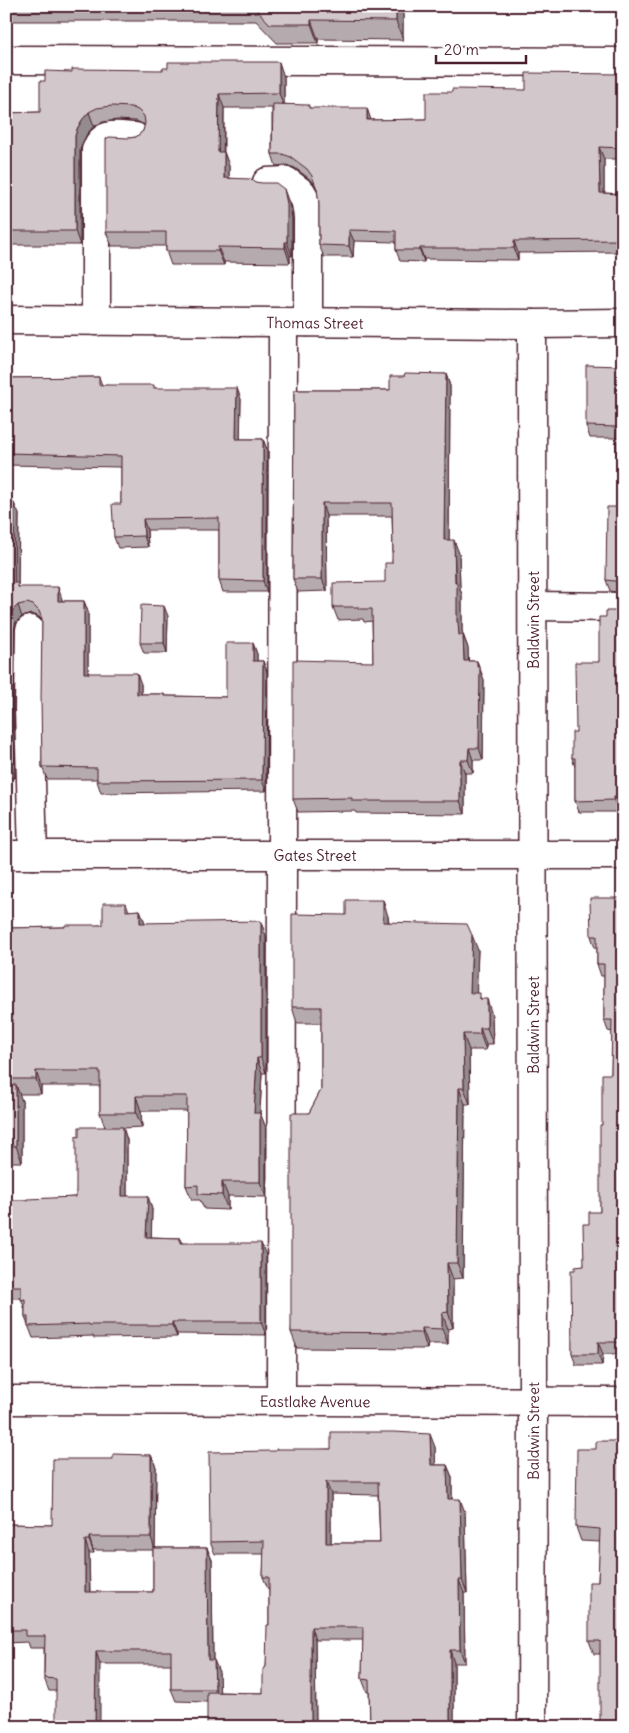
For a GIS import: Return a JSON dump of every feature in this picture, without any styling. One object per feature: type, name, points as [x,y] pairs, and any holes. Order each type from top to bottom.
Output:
[{"type":"street","points":[[6,60],[623,62]]},
{"type":"street","points":[[96,321],[96,150],[100,141],[107,136],[135,137]]},
{"type":"street","points":[[267,182],[286,181],[302,193],[308,217],[296,322],[283,855],[281,1400]]},
{"type":"street","name":"Thomas Street","points":[[6,320],[623,323]]},
{"type":"street","name":"Baldwin Street","points":[[532,324],[532,1727]]},
{"type":"street","points":[[532,606],[623,607]]},
{"type":"street","points":[[30,630],[29,708],[33,855]]},
{"type":"street","name":"Gates Street","points":[[6,855],[623,855]]},
{"type":"street","name":"Eastlake Avenue","points":[[6,1400],[623,1402]]},
{"type":"building","points":[[253,6],[396,6],[396,21],[311,20],[311,24],[270,24]]},
{"type":"building","points":[[168,62],[279,62],[279,93],[219,94],[218,152],[224,152],[224,178],[251,179],[255,182],[276,183],[284,189],[287,204],[287,242],[285,242],[285,248],[218,247],[218,251],[166,251],[166,232],[106,232],[106,139],[109,137],[136,137],[143,131],[144,116],[138,110],[131,107],[112,106],[97,108],[89,112],[77,129],[75,136],[75,231],[6,231],[6,113],[40,112],[40,81],[45,81],[45,71],[72,72],[72,69],[163,70],[163,68],[168,68]]},
{"type":"building","points":[[526,73],[623,74],[623,148],[599,147],[600,193],[623,194],[623,240],[514,241],[514,248],[420,248],[420,250],[396,250],[396,231],[349,230],[349,246],[319,245],[319,203],[317,189],[312,176],[307,169],[291,157],[282,154],[272,154],[273,104],[309,105],[309,108],[367,108],[367,120],[426,119],[426,92],[452,92],[452,89],[526,90]]},
{"type":"building","points":[[586,365],[623,366],[623,582],[606,580],[607,507],[617,507],[617,427],[586,426]]},
{"type":"building","points":[[405,373],[446,374],[444,540],[454,540],[457,622],[459,635],[463,635],[464,661],[477,661],[477,667],[480,667],[479,748],[469,748],[468,760],[460,760],[460,801],[352,801],[352,798],[293,799],[293,660],[373,662],[372,609],[333,607],[333,583],[385,582],[385,563],[392,563],[393,552],[392,503],[322,503],[322,579],[293,579],[294,390],[390,390],[390,376],[404,376]]},
{"type":"building","points":[[99,377],[99,385],[154,385],[154,388],[237,388],[236,439],[263,439],[263,581],[219,580],[219,518],[143,519],[144,536],[114,537],[112,504],[121,504],[121,456],[6,453],[6,378]]},
{"type":"building","points":[[6,502],[14,503],[14,583],[18,583],[18,587],[58,587],[58,601],[84,601],[84,673],[137,673],[137,694],[226,697],[226,643],[253,643],[253,661],[263,661],[262,780],[97,781],[97,768],[42,767],[42,619],[39,611],[33,605],[27,603],[18,605],[12,611],[10,619],[9,697],[11,766],[6,766]]},
{"type":"building","points":[[141,605],[164,606],[164,643],[140,643]]},
{"type":"building","points":[[623,610],[623,797],[614,797],[614,800],[575,801],[575,758],[572,758],[572,732],[576,732],[575,662],[599,662],[599,617],[606,617],[606,611]]},
{"type":"building","points":[[590,898],[623,898],[623,1342],[598,1342],[598,1354],[572,1354],[571,1270],[575,1270],[575,1267],[584,1266],[583,1224],[589,1224],[589,1212],[600,1212],[602,1074],[611,1074],[612,1020],[604,1020],[604,964],[597,964],[597,936],[591,936]]},
{"type":"building","points":[[346,900],[383,900],[383,922],[467,924],[472,935],[470,993],[480,993],[480,999],[487,999],[487,1028],[480,1028],[480,1034],[463,1034],[464,1088],[459,1088],[457,1263],[447,1263],[448,1312],[442,1313],[442,1329],[422,1328],[422,1333],[291,1332],[291,1113],[309,1113],[321,1090],[321,1007],[292,1007],[292,914],[346,915]]},
{"type":"building","points":[[103,903],[126,903],[126,911],[140,910],[140,923],[261,921],[261,1058],[257,1058],[254,1113],[260,1113],[260,1182],[222,1182],[222,1195],[198,1194],[198,1185],[186,1186],[187,1096],[136,1096],[136,1113],[100,1113],[100,1071],[36,1071],[36,1079],[6,1079],[6,928],[103,925]]},
{"type":"building","points":[[6,1085],[16,1085],[16,1146],[6,1146]]},
{"type":"building","points":[[79,1127],[123,1127],[122,1196],[148,1196],[146,1237],[180,1238],[180,1243],[261,1243],[261,1322],[172,1322],[172,1325],[89,1324],[28,1326],[28,1317],[25,1317],[25,1299],[21,1300],[21,1286],[6,1286],[6,1200],[76,1197],[76,1136],[79,1137]]},
{"type":"building","points":[[331,1432],[430,1434],[431,1465],[447,1465],[448,1499],[460,1499],[462,1580],[459,1580],[460,1650],[450,1650],[450,1727],[370,1727],[369,1680],[362,1679],[363,1627],[311,1627],[311,1727],[207,1727],[207,1692],[263,1693],[263,1669],[266,1667],[267,1625],[269,1625],[269,1577],[263,1577],[264,1541],[210,1542],[209,1452],[331,1449]],"holes":[[[326,1482],[378,1482],[380,1543],[326,1543]]]},
{"type":"building","points":[[596,1441],[623,1441],[623,1727],[600,1727],[600,1641],[589,1641],[589,1582],[598,1582],[600,1529],[576,1527],[577,1449],[596,1449]]},
{"type":"building","points":[[113,1454],[151,1455],[151,1537],[89,1537],[89,1540],[85,1540],[85,1592],[153,1592],[153,1548],[207,1548],[208,1660],[214,1660],[215,1689],[171,1689],[171,1651],[96,1651],[95,1727],[56,1727],[56,1679],[44,1678],[45,1636],[25,1636],[25,1630],[6,1630],[6,1524],[52,1525],[53,1459],[113,1459]]}]
